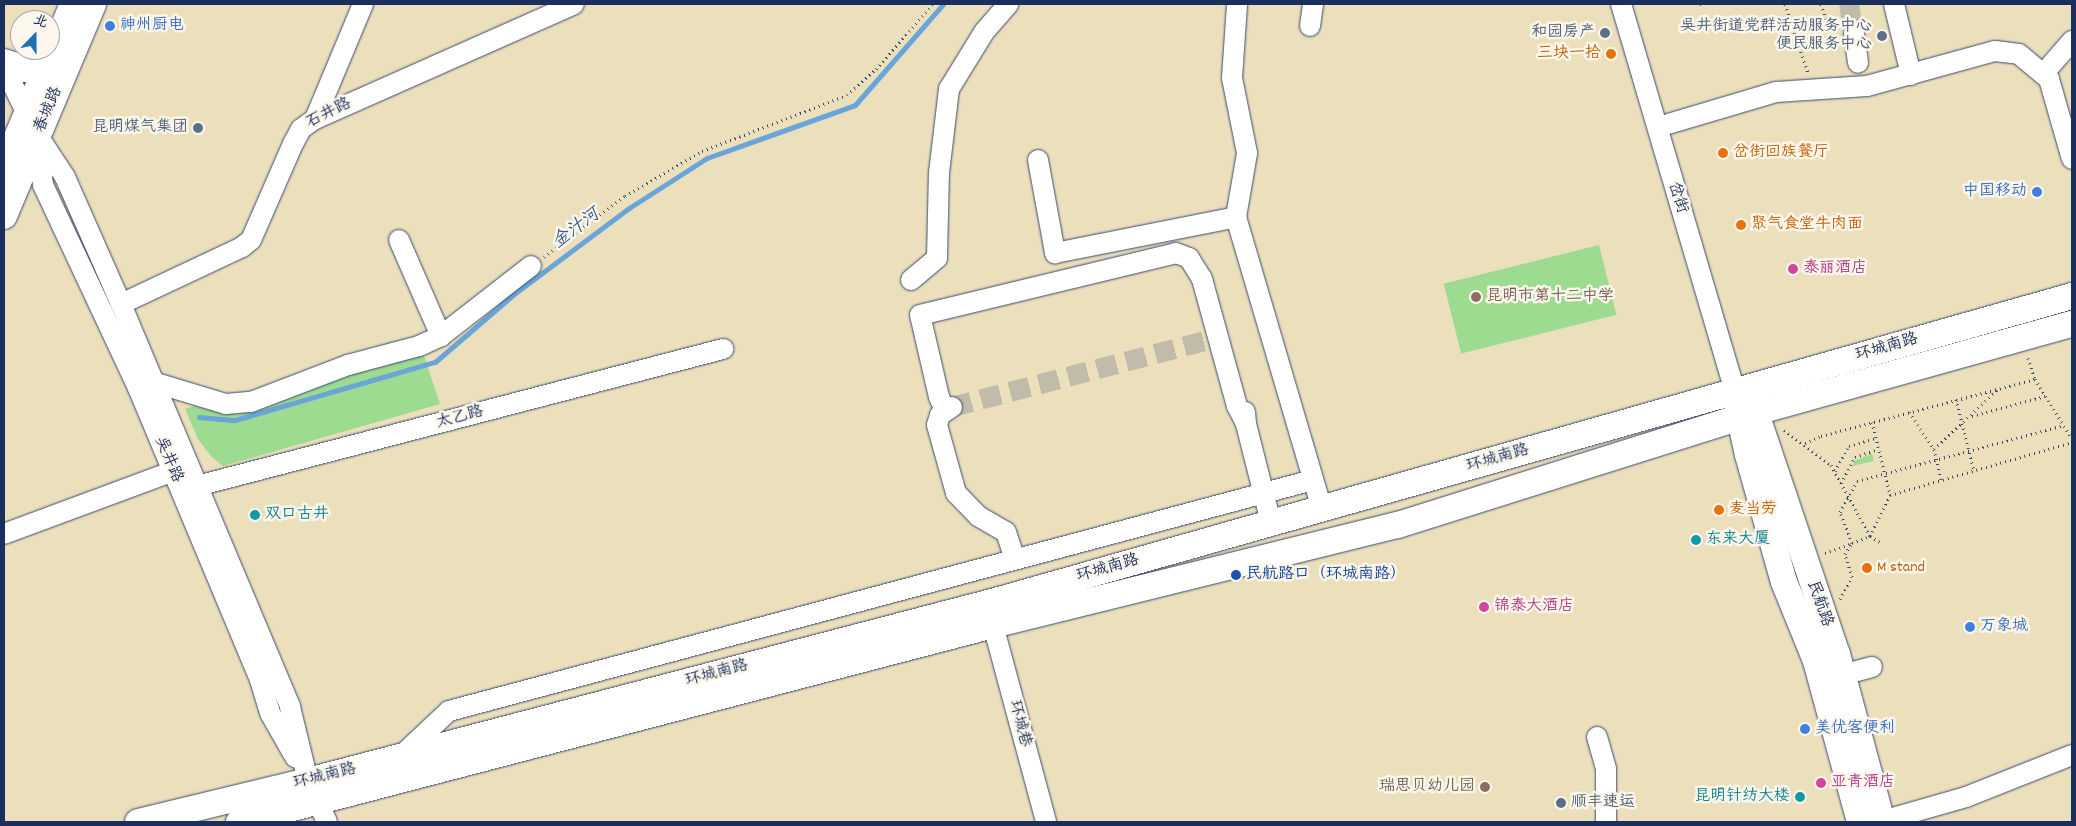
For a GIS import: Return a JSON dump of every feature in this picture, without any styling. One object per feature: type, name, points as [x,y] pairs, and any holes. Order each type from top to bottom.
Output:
[{"type":"main road","name":"春城路","points":[[60,36],[74,4]]},
{"type":"main road","name":"春城路","points":[[4,216],[93,4]]},
{"type":"main road","points":[[4,62],[25,69],[40,65],[46,60]]},
{"type":"main road","name":"春城路","points":[[4,168],[49,60]]},
{"type":"main road","name":"环城南路","points":[[138,822],[317,802],[399,757],[992,602],[2072,296]]},
{"type":"main road","name":"环城南路","points":[[239,822],[993,625],[1398,524],[1748,415],[2072,324]]},
{"type":"main road","name":"民航路","points":[[1741,390],[1784,582],[1816,661],[1875,822]]},
{"type":"main road","name":"民航路","points":[[1748,415],[1844,680],[1875,822]]},
{"type":"street","points":[[315,119],[363,4]]},
{"type":"street","name":"石井路","points":[[121,304],[242,247],[251,240],[293,144],[301,129],[315,119],[574,4]]},
{"type":"street","points":[[911,280],[937,258],[939,173],[949,89],[984,32],[1008,4]]},
{"type":"street","points":[[1237,4],[1232,78],[1247,153],[1236,217],[1322,509]]},
{"type":"street","points":[[1310,26],[1314,4]]},
{"type":"street","name":"岔街","points":[[1621,4],[1741,390]]},
{"type":"street","name":"岔街","points":[[1634,4],[1741,390]]},
{"type":"street","points":[[1894,4],[1911,75]]},
{"type":"street","points":[[1854,34],[1858,63]]},
{"type":"street","points":[[2044,73],[2072,41]]},
{"type":"street","points":[[1668,124],[1776,92],[1867,86],[1995,51],[2019,54],[2044,73],[2056,95],[2072,159]]},
{"type":"street","name":"吴井路","points":[[4,68],[28,110],[38,136],[65,177],[121,304],[290,708],[317,802]]},
{"type":"street","name":"吴井路","points":[[38,136],[43,185],[138,388],[260,680],[270,713],[317,802]]},
{"type":"street","points":[[1038,160],[1055,253],[1236,217]]},
{"type":"street","points":[[399,240],[441,336]]},
{"type":"street","points":[[1015,559],[1006,532],[978,516],[956,493],[937,425],[948,409],[939,397],[920,315],[1176,254],[1189,258],[1202,279],[1237,406],[1246,424],[1271,523]]},
{"type":"street","points":[[154,382],[226,404],[250,402],[348,365],[419,346],[441,336],[531,266]]},
{"type":"street","points":[[1228,335],[1245,395],[1246,424]]},
{"type":"street","name":"太乙路","points":[[197,486],[723,349]]},
{"type":"street","points":[[4,534],[173,471]]},
{"type":"street","points":[[399,757],[449,711],[1314,480]]},
{"type":"street","name":"环城巷","points":[[993,625],[1046,822]]},
{"type":"street","points":[[1844,680],[1873,672]]},
{"type":"street","points":[[1597,737],[1606,769],[1606,822]]},
{"type":"street","points":[[1875,822],[1966,797],[2072,756]]},
{"type":"path","points":[[531,266],[625,196],[702,152],[847,95],[876,69],[933,4]]},
{"type":"path","points":[[1785,4],[1813,90]]},
{"type":"path","points":[[1821,4],[1837,51]]},
{"type":"path","points":[[1880,542],[1870,536],[1834,471],[1805,443],[1872,422],[2034,379],[2072,439]]},
{"type":"path","points":[[1934,449],[1962,425],[1999,387]]},
{"type":"path","points":[[1971,416],[2046,396]]},
{"type":"path","points":[[1956,399],[1974,470]]},
{"type":"path","points":[[1909,412],[1934,449],[1941,480]]},
{"type":"path","points":[[1826,552],[1870,536],[1890,495],[1872,422]]},
{"type":"path","points":[[1841,597],[1852,577],[1846,554],[1852,543],[1840,512],[1857,481],[2064,426]]},
{"type":"path","points":[[1834,471],[1849,446],[1876,438]]},
{"type":"path","points":[[1890,495],[2072,442]]},
{"type":"path","points":[[1841,483],[1855,458],[1878,449]]},
{"type":"green space","points":[[1599,245],[1616,315],[1461,354],[1444,284]]},
{"type":"green space","points":[[423,353],[440,404],[223,466],[211,456],[198,439],[185,409],[194,406],[235,413],[350,372]]},
{"type":"green space","points":[[1872,454],[1874,461],[1852,466],[1856,460]]},
{"type":"waterway","name":"金汁河","points":[[199,417],[235,420],[435,362],[514,294],[629,208],[707,158],[855,105],[943,4]]},
{"type":"tunnel","points":[[1849,4],[1854,34]]},
{"type":"tunnel","points":[[952,407],[1228,335]]},
{"type":"place","name":"神州厨电","points":[[110,26]]},
{"type":"place","name":"和园房产","points":[[1605,33]]},
{"type":"place","name":"吴井街道党群活动服务中心 便民服务中心","points":[[1882,36]]},
{"type":"place","name":"三块一拾","points":[[1611,54]]},
{"type":"place","name":"昆明煤气集团","points":[[198,128]]},
{"type":"place","name":"岔街回族餐厅","points":[[1723,153]]},
{"type":"place","name":"中国移动","points":[[2037,192]]},
{"type":"place","name":"聚气食堂牛肉面","points":[[1741,225]]},
{"type":"place","name":"泰丽酒店","points":[[1793,269]]},
{"type":"place","name":"昆明市第十二中学","points":[[1476,297]]},
{"type":"place","name":"麦当劳","points":[[1719,510]]},
{"type":"place","name":"双口古井","points":[[255,515]]},
{"type":"place","name":"东来大厦","points":[[1696,540]]},
{"type":"place","name":"M stand","points":[[1867,568]]},
{"type":"place","name":"民航路口（环城南路）","points":[[1236,575]]},
{"type":"place","name":"锦泰大酒店","points":[[1484,607]]},
{"type":"place","name":"万象城","points":[[1970,627]]},
{"type":"place","name":"美优客便利","points":[[1805,729]]},
{"type":"place","name":"亚青酒店","points":[[1821,783]]},
{"type":"place","name":"瑞思贝幼儿园","points":[[1485,787]]},
{"type":"place","name":"昆明针纺大楼","points":[[1800,797]]},
{"type":"place","name":"顺丰速运","points":[[1561,803]]}]
